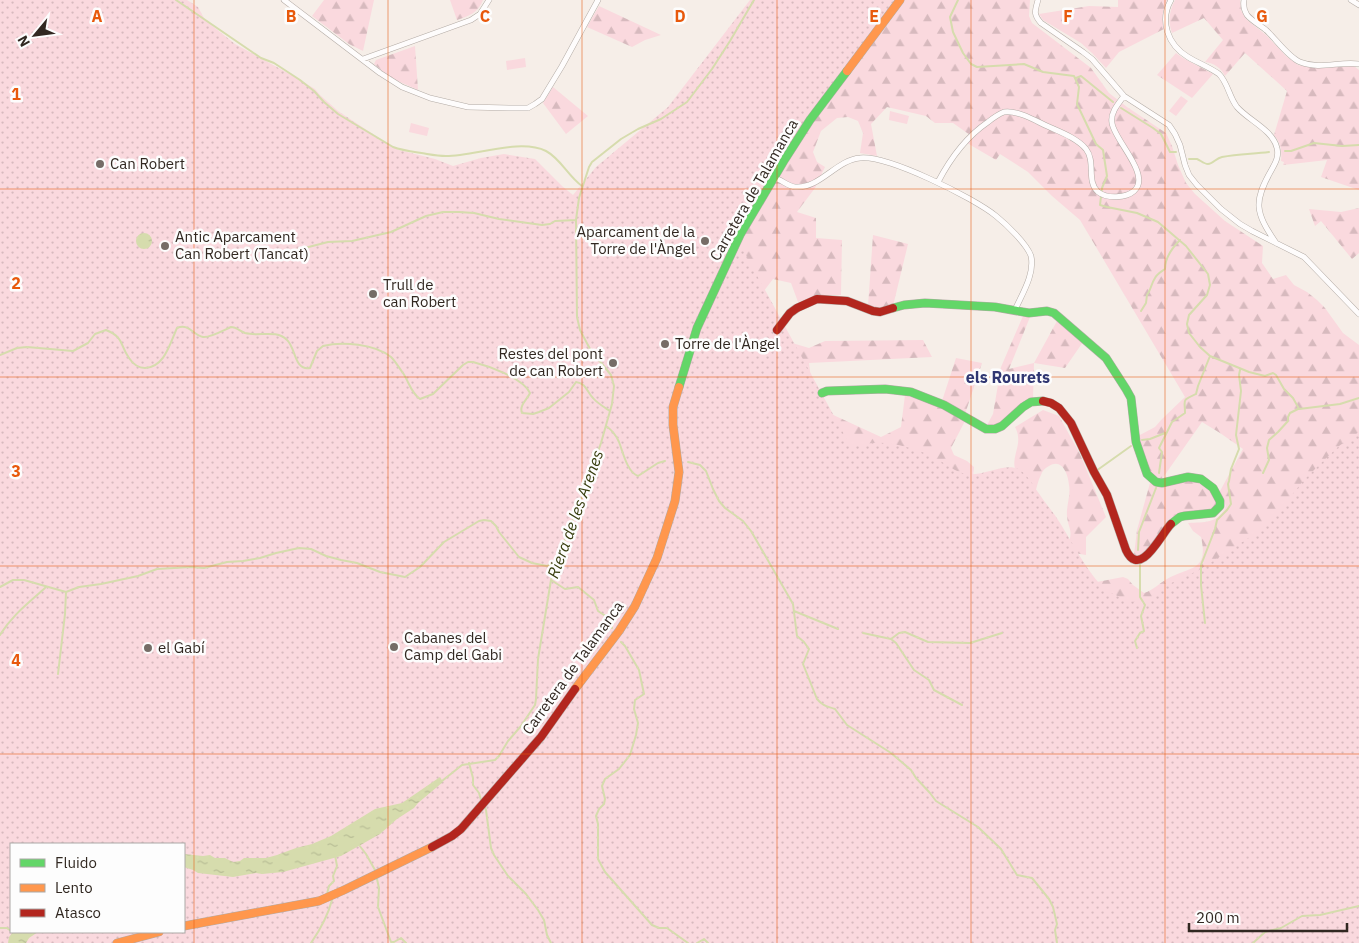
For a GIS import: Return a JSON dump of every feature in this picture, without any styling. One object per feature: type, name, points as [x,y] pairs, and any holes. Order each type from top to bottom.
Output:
[{"type":"street","points":[[284,0],[393,82],[430,98],[468,107],[509,108],[528,108],[544,96],[598,0]]},
{"type":"street","points":[[363,59],[471,20],[484,10],[488,0]]},
{"type":"street","name":"Carretera de Talamanca","points":[[185,926],[319,901],[452,836],[461,829],[541,737],[630,615],[657,558],[678,491],[679,469],[672,416],[673,407],[702,315],[732,249],[810,120],[900,0]]},
{"type":"street","points":[[1038,0],[1035,12],[1036,18],[1041,24],[1087,55],[1124,96],[1169,125],[1180,145],[1189,175],[1206,195],[1240,224],[1296,252],[1307,260],[1359,314]]},
{"type":"street","points":[[1171,0],[1166,20],[1169,36],[1173,44],[1186,57],[1219,74],[1238,108],[1271,136],[1276,144],[1277,160],[1262,188],[1258,202],[1260,215],[1277,243]]},
{"type":"street","points":[[1244,0],[1244,9],[1248,15],[1300,62],[1327,66],[1359,64]]},
{"type":"street","points":[[1351,0],[1359,4]]},
{"type":"street","points":[[938,182],[950,161],[963,144],[978,129],[1005,112],[1013,113],[1048,126],[1079,143],[1086,149],[1090,157],[1092,181],[1096,190],[1106,196],[1128,194],[1138,186],[1138,174],[1112,123],[1114,111],[1124,96]]},
{"type":"street","points":[[774,178],[795,186],[807,185],[823,177],[841,164],[859,158],[868,158],[938,182],[997,216],[1026,247],[1031,258],[1032,267],[1015,310]]},
{"type":"street","points":[[777,330],[797,308],[817,299],[847,301],[880,312],[904,305],[925,303],[995,307],[1029,313],[1046,311],[1054,313],[1106,358],[1131,398],[1136,442],[1147,474],[1156,482],[1162,483],[1188,477],[1201,479],[1213,488],[1220,501],[1220,506],[1213,513],[1179,517],[1167,528],[1150,553],[1142,560],[1137,560],[1129,556],[1124,547],[1107,496],[1091,469],[1076,430],[1063,411],[1054,404],[1043,400],[1032,402],[1021,408],[1002,426],[990,430],[944,405],[911,392],[828,390],[822,393]]},
{"type":"street","points":[[118,943],[155,933]]},
{"type":"green space","points":[[0,0],[187,0],[198,7],[205,20],[235,44],[315,89],[338,111],[399,150],[435,159],[453,166],[504,154],[535,159],[573,195],[596,167],[668,107],[750,0],[899,0],[867,42],[736,237],[851,447],[868,443],[888,443],[903,446],[932,456],[954,470],[969,474],[1012,467],[1018,469],[1030,480],[1058,519],[1095,579],[1108,591],[1117,596],[1144,605],[1167,585],[1199,570],[1264,528],[1303,481],[1339,446],[1359,432],[1359,943],[0,943]]},
{"type":"green space","points":[[324,0],[374,0],[363,51],[349,44],[312,16]]},
{"type":"green space","points":[[450,0],[483,0],[476,11],[457,20]]},
{"type":"green space","points":[[766,0],[1030,0],[1029,16],[1032,23],[1091,68],[1109,93],[1166,133],[1186,183],[1195,194],[1225,221],[1263,246],[1262,263],[1273,279],[1286,275],[1294,285],[1317,300],[1343,333],[1359,345],[1359,943],[185,901],[185,865],[669,120]],"holes":[[[887,107],[926,116],[935,123],[953,123],[970,135],[967,143],[996,160],[1000,154],[1028,172],[1080,220],[1185,397],[1155,427],[1138,436],[1141,450],[1151,474],[1162,479],[1202,422],[1243,449],[1220,491],[1226,506],[1223,512],[1210,521],[1188,523],[1193,531],[1201,537],[1203,548],[1200,562],[1196,566],[1167,579],[1151,590],[1144,593],[1123,577],[1097,582],[973,477],[974,467],[967,461],[954,455],[951,448],[965,421],[936,406],[905,395],[901,427],[881,437],[829,413],[812,387],[809,363],[932,357],[923,340],[825,341],[809,348],[762,334],[760,296],[773,279],[791,283],[798,302],[822,295],[841,295],[842,240],[816,238],[816,218],[797,212],[815,188],[825,167],[817,162],[813,152],[821,131],[837,118],[848,117],[858,121],[863,133],[860,153],[877,156],[871,124]]]},
{"type":"green space","points":[[1118,0],[1167,0],[1163,14],[1164,29],[1119,52],[1106,68],[1081,43],[1043,20],[1039,14],[1089,6],[1118,7]]},
{"type":"green space","points":[[1175,0],[1240,0],[1241,10],[1246,19],[1298,65],[1317,68],[1354,66],[1359,70],[1359,190],[1321,177],[1327,160],[1283,165],[1280,147],[1274,135],[1287,91],[1245,53],[1225,76],[1217,66],[1205,62],[1223,40],[1204,18],[1172,33],[1170,16]]},
{"type":"green space","points":[[599,6],[661,35],[632,47],[587,27]]},
{"type":"green space","points":[[415,46],[418,90],[391,78],[374,64],[376,60]]},
{"type":"green space","points":[[1176,53],[1213,74],[1192,98],[1157,75]]},
{"type":"green space","points":[[525,58],[526,67],[507,70],[506,61]]},
{"type":"green space","points":[[553,87],[588,116],[566,134],[543,103]]},
{"type":"green space","points":[[1181,96],[1188,101],[1176,116],[1169,111]]},
{"type":"green space","points":[[890,111],[909,116],[907,124],[889,120]]},
{"type":"green space","points":[[411,123],[429,128],[427,136],[409,132]]},
{"type":"green space","points":[[1359,208],[1359,253],[1352,259],[1321,221],[1315,226],[1309,209],[1341,212]]},
{"type":"green space","points":[[873,235],[908,244],[893,306],[878,308],[868,306]]},
{"type":"green space","points":[[1023,316],[1030,317],[1009,369],[1034,363],[1033,398],[1019,405],[999,424],[995,426],[987,425],[993,414],[1001,367]]},
{"type":"green space","points":[[1057,321],[1083,342],[1065,368],[1034,363]]},
{"type":"green space","points":[[956,358],[982,363],[965,414],[942,401]]},
{"type":"green space","points":[[1043,410],[1059,416],[1080,454],[1106,517],[1086,537],[1086,555],[1074,553],[1069,542],[1070,531],[1067,512],[1069,489],[1064,468],[1054,464],[1045,469],[1039,479],[1035,493],[1019,476],[1015,467],[1018,434],[1015,427]]},
{"type":"green space","points":[[1188,481],[1202,484],[1208,489],[1216,501],[1215,507],[1175,515],[1144,554],[1141,556],[1134,555],[1137,530],[1150,483],[1162,487]]},
{"type":"water","points":[[144,233],[150,235],[152,241],[150,247],[144,249],[138,247],[136,241],[138,235]]},
{"type":"water","points":[[440,777],[443,782],[414,808],[397,819],[380,834],[341,856],[283,872],[256,873],[233,877],[198,873],[185,867],[185,854],[210,855],[233,862],[244,858],[266,858],[277,855],[331,836],[375,809],[402,803]]},
{"type":"water","points":[[12,933],[36,933],[29,938],[26,943],[8,943]]},
{"type":"waterway","points":[[176,0],[261,58],[274,63],[300,80],[338,114],[393,147],[446,156],[511,147],[535,147],[551,154],[582,186]]},
{"type":"waterway","name":"Riera de les Arenes","points":[[442,781],[462,765],[495,760],[535,705],[538,659],[551,580],[601,443],[612,404],[614,386],[611,375],[590,349],[580,330],[577,317],[576,220],[579,198],[589,167],[592,162],[621,139],[661,119],[687,102],[712,69],[754,0]]},
{"type":"waterway","points":[[958,0],[950,17],[953,32],[963,53],[971,64],[977,67],[1024,64],[1043,72],[1074,76],[1079,87],[1077,104],[1096,144],[1103,150],[1107,176],[1102,188],[1100,205],[1137,213],[1158,222],[1186,246],[1208,274],[1210,285],[1207,295],[1189,315],[1187,324],[1189,333],[1200,347],[1210,356],[1249,372],[1265,376],[1273,373],[1293,398],[1299,409],[1340,404],[1359,398]]},
{"type":"waterway","points":[[1076,78],[1081,76],[1113,102]]},
{"type":"waterway","points":[[1121,108],[1161,134],[1170,152],[1176,152]]},
{"type":"waterway","points":[[1285,151],[1291,151],[1314,143],[1342,146],[1359,145]]},
{"type":"waterway","points":[[1189,159],[1197,159],[1208,164],[1222,157],[1269,152]]},
{"type":"waterway","points":[[293,251],[328,242],[352,241],[391,232],[426,216],[443,212],[474,213],[499,219],[542,225],[555,221],[576,220]]},
{"type":"waterway","points":[[1141,311],[1146,303],[1147,295],[1154,280],[1165,269],[1170,253],[1180,240]]},
{"type":"waterway","points":[[0,355],[17,348],[27,347],[73,351],[88,343],[95,334],[106,330],[119,339],[132,362],[145,368],[152,367],[162,359],[177,328],[185,327],[200,336],[206,337],[231,327],[250,334],[273,334],[283,337],[290,344],[298,363],[305,368],[310,368],[317,351],[323,346],[349,344],[376,349],[393,359],[414,394],[420,399],[433,394],[463,365],[473,362],[505,373],[526,388],[530,393],[522,405],[522,413],[533,414],[549,408],[569,392],[576,382],[584,386],[595,400],[610,411]]},
{"type":"waterway","points":[[1159,473],[1162,452],[1159,448],[1172,422],[1185,413],[1185,401],[1196,394],[1210,356]]},
{"type":"waterway","points":[[1205,623],[1201,565],[1217,520],[1231,504],[1228,484],[1231,469],[1239,449],[1236,435],[1241,391],[1240,370]]},
{"type":"waterway","points":[[1263,473],[1269,460],[1267,448],[1269,440],[1288,421],[1290,413],[1298,409]]},
{"type":"waterway","points":[[606,426],[617,437],[628,466],[634,474],[638,476],[658,463],[665,461]]},
{"type":"waterway","points":[[1142,440],[1165,433]]},
{"type":"waterway","points":[[1096,471],[1131,446]]},
{"type":"waterway","points":[[688,462],[700,465],[706,471],[719,501],[725,508],[743,521],[751,531],[793,604],[797,636],[809,649],[803,664],[817,699],[824,705],[835,709],[847,725],[891,753],[911,770],[936,801],[978,827],[1001,849],[1017,875],[1032,878],[1053,907],[1057,924],[1055,930],[1057,943]]},
{"type":"waterway","points":[[1138,550],[1139,532],[1156,488]]},
{"type":"waterway","points":[[0,587],[13,580],[24,580],[66,592],[79,587],[138,576],[157,569],[204,568],[227,562],[260,558],[299,548],[311,549],[326,556],[357,563],[380,572],[405,577],[420,567],[444,542],[479,521],[484,520],[491,521],[496,526],[519,557],[532,563],[547,566],[556,562]]},
{"type":"waterway","points":[[1137,648],[1135,641],[1140,633],[1144,631],[1141,616],[1145,605],[1140,597],[1140,565]]},
{"type":"waterway","points":[[551,580],[565,589],[578,587],[594,600],[598,611],[607,617],[612,628]]},
{"type":"waterway","points":[[0,635],[16,615],[46,587]]},
{"type":"waterway","points":[[58,674],[66,592]]},
{"type":"waterway","points":[[794,611],[838,629]]},
{"type":"waterway","points":[[863,633],[891,639],[899,633],[905,632],[928,642],[970,643],[1002,633]]},
{"type":"waterway","points":[[891,639],[896,643],[914,670],[929,680],[934,690],[962,705]]},
{"type":"waterway","points":[[621,642],[639,670],[644,694],[635,700],[634,709],[638,723],[630,755],[619,769],[605,779],[602,786],[605,799],[596,816],[598,824],[598,859],[605,872],[652,925],[659,928],[667,928],[688,943]]},
{"type":"waterway","points":[[469,763],[473,785],[479,793],[481,800]]},
{"type":"waterway","points":[[484,806],[491,848],[494,855],[508,876],[526,894],[538,910],[544,920],[551,943]]},
{"type":"waterway","points":[[359,845],[375,870]]},
{"type":"waterway","points":[[327,894],[329,886],[334,881],[333,876],[337,866],[335,855]]},
{"type":"waterway","points":[[377,879],[379,888],[378,907],[391,942],[401,938],[406,943]]},
{"type":"waterway","points":[[311,943],[318,933],[332,900]]},
{"type":"waterway","points":[[1253,943],[1265,932],[1281,928],[1302,916],[1320,915],[1359,906]]},
{"type":"waterway","points":[[0,928],[7,928],[10,930]]},
{"type":"waterway","points":[[697,943],[704,939],[708,943]]},
{"type":"traffic: fast","points":[[679,387],[697,328],[740,235],[810,120],[847,71]]},
{"type":"traffic: fast","points":[[893,308],[925,303],[995,307],[1029,313],[1047,311],[1054,313],[1106,358],[1126,389],[1131,398],[1136,442],[1147,474],[1156,482],[1162,483],[1188,477],[1201,479],[1213,488],[1220,501],[1220,506],[1213,513],[1180,517],[1171,524]]},
{"type":"traffic: fast","points":[[822,393],[827,391],[885,389],[911,392],[944,405],[986,429],[995,429],[1002,426],[1031,402],[1043,401]]},
{"type":"traffic: slow","points":[[847,71],[900,0]]},
{"type":"traffic: slow","points":[[575,689],[619,631],[635,606],[657,558],[675,501],[679,472],[673,425],[673,407],[679,387]]},
{"type":"traffic: slow","points":[[185,926],[319,901],[432,847]]},
{"type":"traffic: slow","points":[[117,943],[155,933]]},
{"type":"traffic: jam","points":[[777,330],[790,313],[817,299],[847,301],[880,312],[893,308]]},
{"type":"traffic: jam","points":[[1043,401],[1059,408],[1071,423],[1107,495],[1126,550],[1132,558],[1138,560],[1144,558],[1171,524]]},
{"type":"traffic: jam","points":[[432,847],[461,829],[541,737],[575,689]]},
{"type":"place","name":"Can Robert","points":[[100,164]]},
{"type":"place","name":"Aparcament de la Torre de l'Àngel","points":[[705,241]]},
{"type":"place","name":"Antic Aparcament Can Robert (Tancat)","points":[[165,246]]},
{"type":"place","name":"Trull de can Robert","points":[[373,294]]},
{"type":"place","name":"Torre de l'Àngel","points":[[665,344]]},
{"type":"place","name":"Restes del pont de can Robert","points":[[613,363]]},
{"type":"place","name":"Cabanes del Camp del Gabi","points":[[394,647]]},
{"type":"place","name":"el Gabí","points":[[148,648]]},
{"type":"district","name":"els Rourets","points":[[1008,377]]}]
